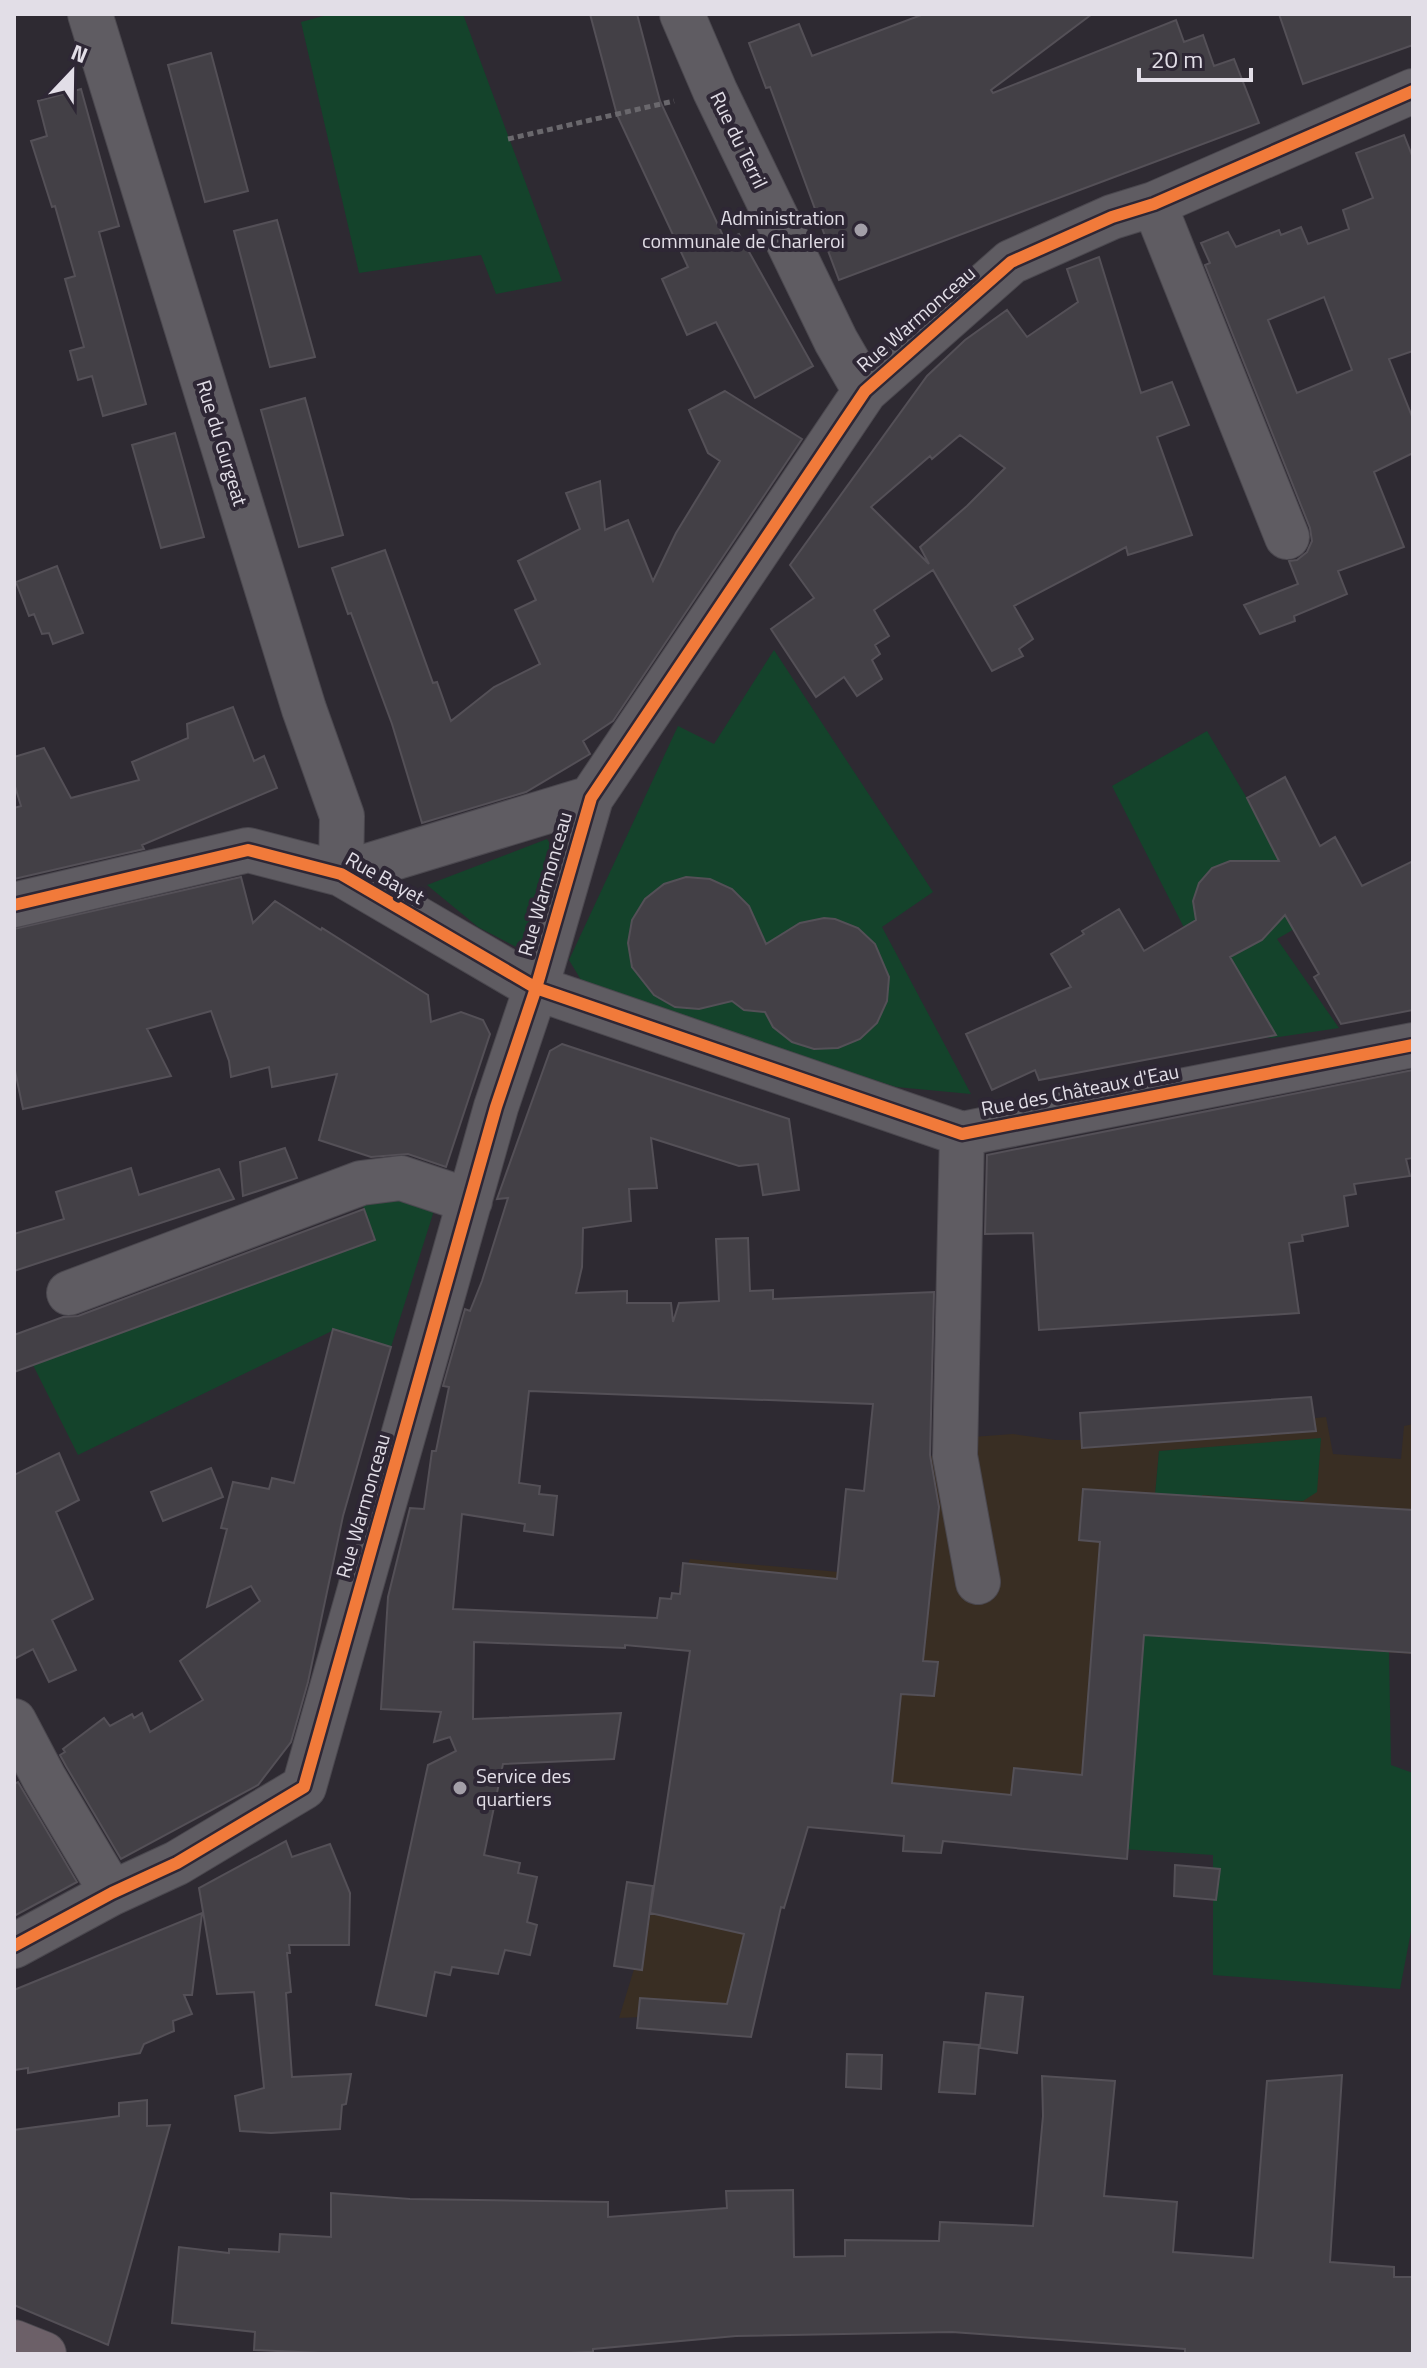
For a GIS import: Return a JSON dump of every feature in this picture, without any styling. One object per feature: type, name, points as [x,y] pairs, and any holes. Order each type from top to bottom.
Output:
[{"type":"main road","points":[[14,2342],[44,2354]]},
{"type":"street","name":"Rue du Gurgeat","points":[[90,14],[300,694],[342,816],[341,874]]},
{"type":"street","name":"Rue du Terril","points":[[682,14],[715,91],[836,341],[865,391]]},
{"type":"street","name":"Rue Warmonceau","points":[[14,1946],[112,1893],[177,1863],[304,1787],[496,1107],[536,988],[591,798],[865,391],[1011,262],[1112,217],[1154,204],[1413,91]]},
{"type":"street","points":[[1154,204],[1287,537]]},
{"type":"street","name":"Rue Warmonceau","points":[[341,874],[591,798]]},
{"type":"street","name":"Rue Bayet","points":[[14,905],[248,850],[341,874],[536,988]]},
{"type":"street","name":"Rue des Châteaux d'Eau","points":[[536,988],[962,1134],[1413,1045]]},
{"type":"street","points":[[962,1134],[955,1456],[978,1582]]},
{"type":"street","points":[[69,1293],[361,1183],[401,1178],[470,1201]]},
{"type":"street","points":[[14,1721],[112,1893]]},
{"type":"path","points":[[508,139],[715,91]]},
{"type":"shaded area","points":[[1326,1417],[1333,1454],[1401,1459],[1404,1426],[1413,1424],[1413,1654],[1190,1638],[1202,1494],[1303,1501],[1321,1439],[1159,1451],[1123,1849],[809,1825],[748,2012],[619,2018],[654,1904],[702,1592],[679,1587],[690,1559],[862,1574],[864,1486],[872,1455],[932,1456],[944,1439],[1013,1434],[1056,1440],[1097,1440]]},
{"type":"green space","points":[[331,14],[463,14],[562,281],[496,294],[481,255],[359,273],[301,22]]},
{"type":"green space","points":[[774,650],[933,892],[882,927],[971,1094],[896,1087],[584,985],[569,960],[678,726],[714,744]]},
{"type":"green space","points":[[1207,731],[1317,916],[1277,939],[1339,1028],[1272,1038],[1238,1034],[1112,786]]},
{"type":"green space","points":[[547,839],[555,851],[530,939],[518,948],[478,927],[427,885]]},
{"type":"green space","points":[[389,1192],[437,1201],[391,1347],[336,1329],[78,1455],[33,1365],[375,1240],[363,1206]]},
{"type":"green space","points":[[1321,1438],[1317,1492],[1303,1501],[1202,1495],[1190,1638],[1389,1652],[1391,1765],[1413,1773],[1413,1921],[1400,1989],[1213,1975],[1213,1855],[1123,1849],[1159,1451]]},
{"type":"building","points":[[590,14],[637,14],[660,101],[725,240],[739,234],[813,366],[755,398],[716,322],[687,335],[662,279],[688,267],[617,115]]},
{"type":"building","points":[[924,14],[1092,14],[991,90],[993,93],[1176,20],[1184,42],[1203,35],[1214,66],[1234,59],[1259,123],[839,280],[770,87],[766,88],[749,43],[799,24],[812,56]]},
{"type":"building","points":[[1279,14],[1413,14],[1413,45],[1303,84]]},
{"type":"building","points":[[211,53],[248,191],[205,202],[168,65]]},
{"type":"building","points":[[81,89],[119,226],[99,232],[146,404],[103,416],[92,376],[78,380],[70,351],[84,347],[65,279],[75,276],[55,206],[52,207],[31,141],[47,136],[38,101]]},
{"type":"building","points":[[1404,135],[1413,158],[1413,351],[1389,359],[1413,419],[1413,453],[1374,472],[1404,547],[1338,571],[1347,594],[1294,616],[1295,621],[1260,634],[1244,605],[1298,584],[1289,561],[1297,560],[1307,552],[1312,541],[1310,528],[1205,265],[1210,263],[1201,243],[1228,232],[1236,247],[1279,230],[1281,235],[1301,227],[1308,244],[1349,229],[1343,210],[1373,198],[1356,153]],"holes":[[[1324,297],[1352,370],[1297,393],[1268,320]]]},
{"type":"building","points":[[277,220],[315,357],[270,367],[234,231]]},
{"type":"building","points":[[1099,257],[1141,393],[1172,382],[1189,425],[1157,437],[1192,535],[1128,555],[1126,547],[1014,606],[1033,639],[1019,649],[1023,656],[992,671],[933,570],[874,610],[889,636],[875,645],[880,654],[872,660],[882,679],[857,696],[844,677],[816,697],[771,629],[814,598],[790,565],[927,376],[965,340],[1007,310],[1027,337],[1078,302],[1067,269]],"holes":[[[960,435],[1005,468],[920,547],[929,564],[871,507],[930,456],[932,459]]]},
{"type":"building","points":[[725,391],[802,439],[613,721],[583,741],[590,754],[526,792],[422,823],[392,724],[332,568],[385,550],[433,683],[437,682],[451,721],[494,687],[540,664],[515,610],[536,600],[518,561],[580,529],[566,493],[600,481],[605,530],[628,520],[653,581],[676,533],[720,461],[708,453],[689,410]]},
{"type":"building","points":[[305,398],[343,535],[299,547],[261,410]]},
{"type":"building","points":[[175,433],[204,537],[161,548],[132,445]]},
{"type":"building","points":[[57,566],[83,633],[53,644],[49,633],[42,634],[34,614],[29,616],[16,582]]},
{"type":"building","points":[[233,707],[254,761],[264,756],[277,788],[142,845],[144,849],[14,879],[14,808],[21,806],[14,783],[14,757],[44,748],[71,798],[139,780],[132,762],[188,738],[187,724]]},
{"type":"building","points":[[1285,777],[1320,846],[1335,837],[1362,886],[1413,861],[1413,1010],[1341,1024],[1314,977],[1319,974],[1285,915],[1262,940],[1230,957],[1276,1035],[1039,1080],[1035,1070],[992,1090],[966,1034],[1071,987],[1051,954],[1119,909],[1144,951],[1196,920],[1193,901],[1199,883],[1212,868],[1230,861],[1279,861],[1247,798]]},
{"type":"building","points":[[241,877],[253,923],[275,901],[428,995],[431,1022],[461,1012],[483,1020],[490,1034],[446,1167],[408,1154],[371,1157],[319,1140],[337,1074],[272,1087],[269,1067],[231,1077],[229,1061],[211,1011],[147,1029],[171,1076],[23,1109],[14,1066],[14,929]]},
{"type":"building","points":[[686,877],[710,879],[732,889],[749,906],[766,944],[800,923],[824,918],[858,928],[875,944],[889,977],[887,1001],[877,1023],[860,1039],[838,1048],[814,1049],[792,1042],[773,1027],[765,1012],[744,1010],[732,1001],[699,1009],[675,1007],[654,995],[632,967],[628,943],[632,920],[645,899],[664,884]]},
{"type":"building","points":[[562,1044],[789,1119],[799,1190],[763,1195],[758,1164],[739,1166],[651,1138],[657,1188],[629,1189],[631,1221],[583,1228],[582,1267],[576,1293],[627,1291],[627,1303],[671,1303],[673,1322],[679,1303],[719,1301],[716,1239],[748,1238],[750,1291],[773,1290],[773,1299],[934,1292],[930,1455],[939,1507],[923,1661],[938,1662],[934,1696],[901,1694],[892,1783],[1011,1795],[1014,1768],[1082,1775],[1100,1542],[1079,1540],[1083,1489],[1413,1510],[1413,1653],[1144,1635],[1127,1859],[943,1841],[941,1853],[903,1851],[904,1836],[808,1827],[784,1908],[781,1907],[751,2037],[637,2028],[640,1998],[727,2004],[744,1934],[650,1913],[690,1651],[625,1645],[625,1648],[474,1642],[473,1719],[621,1713],[614,1759],[503,1764],[484,1855],[520,1863],[518,1873],[537,1877],[527,1922],[537,1925],[530,1955],[505,1950],[498,1974],[452,1967],[450,1975],[435,1972],[426,2016],[376,2005],[428,1765],[456,1751],[450,1737],[434,1742],[441,1712],[381,1709],[388,1597],[410,1508],[424,1509],[432,1451],[436,1451],[449,1387],[443,1386],[465,1309],[470,1311],[482,1281],[508,1198],[497,1199],[550,1051]],"holes":[[[529,1391],[873,1404],[864,1491],[846,1489],[837,1579],[683,1563],[680,1594],[672,1593],[671,1599],[660,1598],[657,1618],[453,1609],[462,1514],[525,1524],[524,1531],[553,1535],[557,1496],[539,1494],[540,1486],[519,1483]]]},
{"type":"building","points":[[1413,1070],[1413,1158],[1406,1159],[1410,1176],[1354,1184],[1356,1194],[1344,1196],[1348,1226],[1302,1235],[1303,1241],[1289,1243],[1299,1313],[1039,1330],[1033,1233],[985,1234],[987,1155]]},
{"type":"building","points":[[285,1148],[297,1178],[243,1196],[240,1162]]},
{"type":"building","points":[[131,1168],[139,1195],[219,1169],[234,1199],[14,1271],[14,1234],[64,1219],[56,1192]]},
{"type":"building","points":[[364,1209],[375,1240],[14,1372],[14,1335],[63,1317],[78,1316]]},
{"type":"building","points":[[333,1329],[391,1347],[343,1516],[308,1682],[291,1742],[258,1785],[121,1859],[60,1755],[65,1752],[63,1749],[104,1718],[110,1726],[132,1714],[134,1718],[142,1713],[150,1732],[203,1700],[180,1661],[260,1601],[251,1586],[207,1607],[227,1529],[221,1528],[233,1482],[269,1489],[272,1478],[294,1483]]},
{"type":"building","points":[[1311,1397],[1316,1431],[1082,1448],[1080,1413]]},
{"type":"building","points":[[59,1453],[79,1500],[56,1512],[93,1599],[52,1620],[76,1670],[49,1682],[33,1649],[14,1659],[14,1475]]},
{"type":"building","points":[[211,1468],[223,1497],[163,1521],[151,1492]]},
{"type":"building","points":[[18,1782],[77,1882],[14,1916],[14,1784]]},
{"type":"building","points":[[286,1841],[292,1857],[330,1844],[350,1893],[349,1945],[289,1945],[291,1992],[286,1993],[292,2077],[351,2074],[346,2104],[342,2105],[340,2129],[271,2133],[240,2131],[235,2096],[264,2088],[254,1992],[217,1994],[199,1888]]},
{"type":"building","points":[[1175,1865],[1220,1869],[1216,1900],[1174,1896]]},
{"type":"building","points":[[627,1882],[653,1886],[642,1970],[614,1966]]},
{"type":"building","points":[[202,1913],[192,1995],[184,1995],[192,2014],[173,2021],[174,2031],[144,2044],[140,2053],[28,2073],[28,2068],[14,2070],[14,1990]]},
{"type":"building","points":[[986,1993],[1023,1997],[1017,2053],[980,2048]]},
{"type":"building","points":[[944,2042],[979,2045],[975,2094],[939,2092]]},
{"type":"building","points":[[847,2054],[882,2055],[881,2089],[846,2087]]},
{"type":"building","points":[[1342,2075],[1330,2262],[1394,2267],[1394,2277],[1413,2277],[1413,2354],[1185,2354],[1185,2349],[952,2332],[736,2336],[593,2349],[593,2352],[543,2354],[344,2354],[254,2350],[255,2332],[172,2323],[179,2247],[229,2253],[229,2249],[279,2252],[280,2234],[331,2237],[331,2193],[410,2199],[608,2202],[608,2217],[727,2208],[726,2191],[793,2190],[794,2257],[845,2256],[845,2240],[939,2241],[940,2222],[1033,2226],[1043,2116],[1042,2076],[1115,2081],[1104,2196],[1177,2202],[1173,2252],[1253,2258],[1267,2081]]},
{"type":"building","points":[[147,2100],[147,2126],[170,2125],[108,2345],[14,2305],[14,2130],[119,2116],[119,2103]]},
{"type":"cycle path","points":[[14,1946],[112,1893],[177,1863],[304,1787],[496,1107],[536,988],[591,798],[865,391],[1011,262],[1112,217],[1154,204],[1413,91]]},
{"type":"cycle path","points":[[14,905],[248,850],[341,874],[536,988],[962,1134],[1413,1045]]},
{"type":"place","name":"Administration communale de Charleroi","points":[[861,230]]},
{"type":"place","name":"Service des quartiers","points":[[460,1788]]}]
